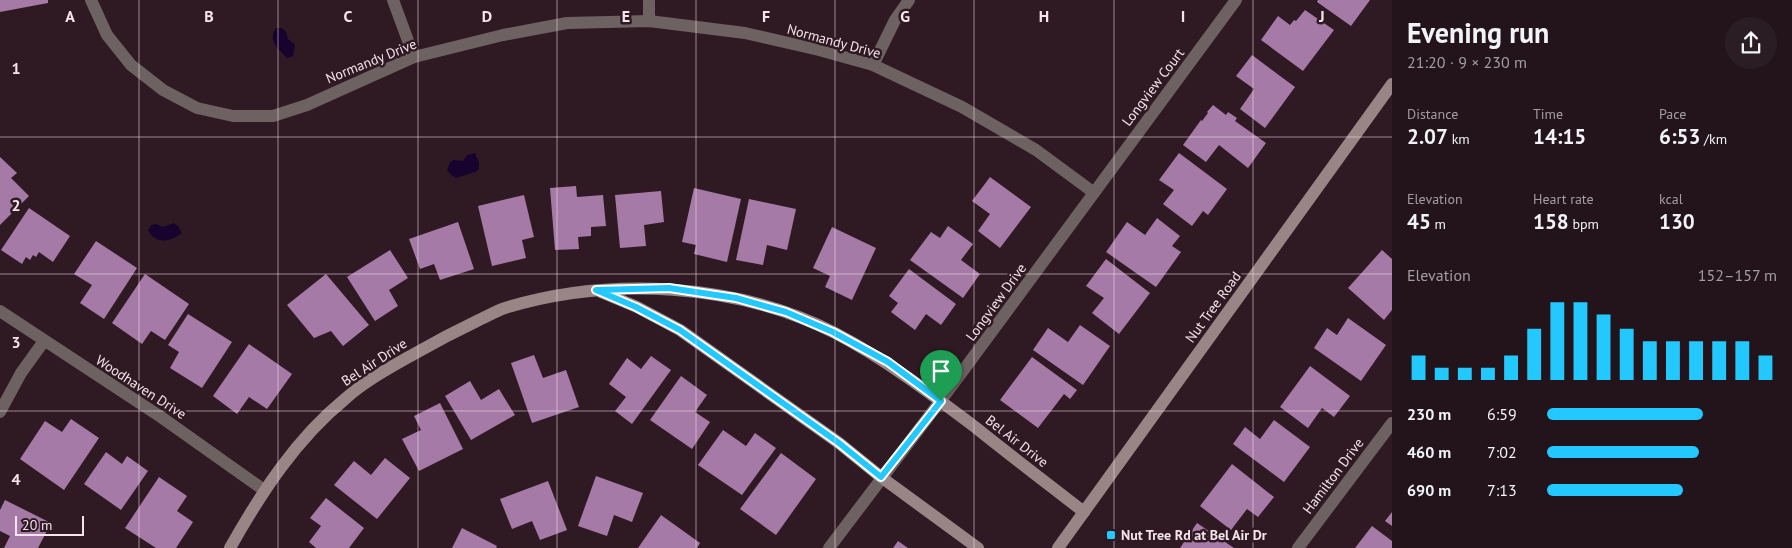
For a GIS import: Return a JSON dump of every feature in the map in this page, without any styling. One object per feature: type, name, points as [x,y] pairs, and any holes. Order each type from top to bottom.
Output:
[{"type":"street","name":"Normandy Drive","points":[[92,0],[107,35],[131,66],[163,90],[197,108],[233,116],[273,116],[414,57],[503,35],[566,23],[649,21],[745,33],[873,65],[978,116],[1036,150],[1094,192]]},
{"type":"street","points":[[393,0],[414,57]]},
{"type":"street","points":[[649,0],[649,21]]},
{"type":"street","points":[[873,65],[895,20],[909,0]]},
{"type":"street","name":"Longview Court","points":[[1094,192],[1236,0]]},
{"type":"street","name":"Nut Tree Road","points":[[1058,548],[1392,84]]},
{"type":"street","name":"Longview Drive","points":[[829,548],[881,477],[941,401],[1094,192]]},
{"type":"street","name":"Bel Air Drive","points":[[230,548],[264,490],[307,436],[346,398],[396,364],[445,336],[504,308],[557,296],[596,290],[669,288],[736,298],[786,312],[833,332],[888,362],[1084,512]]},
{"type":"street","points":[[596,290],[636,307],[680,330],[839,443],[881,477],[978,548]]},
{"type":"street","name":"Woodhaven Drive","points":[[0,311],[161,418],[264,490]]},
{"type":"street","points":[[0,412],[21,374],[44,341]]},
{"type":"street","name":"Hamilton Drive","points":[[1298,548],[1392,423]]},
{"type":"shaded area","points":[[276,28],[282,28],[286,32],[288,39],[295,45],[293,56],[287,58],[273,41]]},
{"type":"shaded area","points":[[475,153],[479,169],[475,172],[456,178],[447,171],[450,162],[454,160],[463,161],[467,155]]},
{"type":"shaded area","points":[[174,223],[182,233],[168,240],[155,238],[148,230],[151,225],[156,224],[163,227]]},
{"type":"building","points":[[0,0],[48,0],[48,3],[0,12]]},
{"type":"building","points":[[1318,0],[1370,0],[1351,26],[1317,2]]},
{"type":"building","points":[[1305,10],[1334,30],[1303,71],[1261,40],[1278,16],[1290,25]]},
{"type":"building","points":[[1252,55],[1295,87],[1265,128],[1240,109],[1254,89],[1236,76]]},
{"type":"building","points":[[1213,105],[1226,115],[1228,112],[1237,118],[1235,121],[1266,143],[1248,168],[1219,145],[1206,162],[1183,145]]},
{"type":"building","points":[[1179,153],[1227,189],[1208,215],[1203,211],[1192,226],[1163,204],[1174,190],[1159,180]]},
{"type":"building","points":[[0,157],[17,173],[11,178],[29,196],[0,225]]},
{"type":"building","points":[[990,177],[1031,207],[1000,248],[978,231],[990,214],[972,201]]},
{"type":"building","points":[[576,186],[577,197],[603,195],[606,226],[591,227],[591,236],[578,237],[579,249],[555,250],[550,188]]},
{"type":"building","points":[[694,188],[741,199],[727,262],[694,254],[696,245],[682,242]]},
{"type":"building","points":[[661,191],[664,222],[644,225],[646,246],[620,248],[615,195]]},
{"type":"building","points":[[524,195],[534,237],[522,240],[526,258],[492,266],[478,206]]},
{"type":"building","points":[[749,199],[796,209],[787,250],[767,245],[763,265],[736,260]]},
{"type":"building","points":[[29,208],[70,236],[53,262],[39,252],[36,257],[33,255],[30,260],[26,257],[22,264],[1,250]]},
{"type":"building","points":[[1157,218],[1180,236],[1172,246],[1181,252],[1156,287],[1106,252],[1127,222],[1145,235]]},
{"type":"building","points":[[458,222],[474,269],[440,280],[434,264],[420,269],[409,239]]},
{"type":"building","points":[[948,226],[973,244],[961,260],[980,274],[963,298],[910,260],[931,232],[940,238]]},
{"type":"building","points":[[832,227],[876,248],[852,300],[825,287],[830,276],[813,268]]},
{"type":"building","points":[[96,241],[137,268],[104,319],[80,303],[92,285],[74,274]]},
{"type":"building","points":[[390,250],[408,278],[389,290],[398,306],[375,321],[347,277]]},
{"type":"building","points":[[1382,250],[1392,259],[1392,310],[1384,320],[1348,288]]},
{"type":"building","points":[[1106,259],[1150,293],[1119,334],[1092,313],[1104,298],[1086,286]]},
{"type":"building","points":[[909,269],[956,304],[941,325],[926,314],[915,330],[891,312],[898,303],[889,296]]},
{"type":"building","points":[[145,274],[189,304],[165,340],[151,331],[142,344],[112,323]]},
{"type":"building","points":[[326,274],[369,325],[343,346],[331,331],[314,338],[287,305]]},
{"type":"building","points":[[188,314],[232,342],[202,388],[170,368],[179,352],[168,345]]},
{"type":"building","points":[[1348,318],[1386,345],[1361,381],[1314,348],[1327,328],[1337,335]]},
{"type":"building","points":[[1080,325],[1110,346],[1083,385],[1033,350],[1048,328],[1068,342]]},
{"type":"building","points":[[249,344],[292,374],[267,409],[249,397],[237,414],[213,396]]},
{"type":"building","points":[[534,355],[543,378],[566,370],[579,407],[532,423],[511,363]]},
{"type":"building","points":[[651,356],[671,370],[632,424],[615,411],[626,397],[609,384],[627,358],[641,369]]},
{"type":"building","points":[[1032,357],[1077,390],[1070,399],[1064,394],[1038,428],[1000,400]]},
{"type":"building","points":[[1310,366],[1350,396],[1334,417],[1322,408],[1308,428],[1280,407]]},
{"type":"building","points":[[681,376],[707,395],[695,412],[710,422],[692,449],[650,420]]},
{"type":"building","points":[[470,381],[481,400],[499,389],[515,415],[471,440],[445,396]]},
{"type":"building","points":[[440,403],[463,449],[419,471],[402,439],[421,430],[414,416]]},
{"type":"building","points":[[71,419],[99,438],[64,490],[20,459],[45,421],[62,432]]},
{"type":"building","points":[[1274,420],[1310,447],[1284,482],[1233,444],[1245,427],[1260,439]]},
{"type":"building","points":[[723,430],[746,446],[755,433],[776,448],[742,495],[698,465]]},
{"type":"building","points":[[106,452],[122,464],[127,456],[148,471],[121,510],[84,484]]},
{"type":"building","points":[[781,453],[816,479],[776,535],[740,509]]},
{"type":"building","points":[[385,458],[410,478],[377,519],[334,485],[354,461],[371,475]]},
{"type":"building","points":[[1232,464],[1274,497],[1258,517],[1247,509],[1231,530],[1200,506]]},
{"type":"building","points":[[596,476],[643,493],[632,522],[614,515],[607,536],[578,526]]},
{"type":"building","points":[[159,477],[187,496],[177,511],[193,522],[176,548],[156,548],[125,528]]},
{"type":"building","points":[[548,481],[567,530],[540,540],[532,521],[512,529],[500,499]]},
{"type":"building","points":[[326,498],[364,528],[349,548],[316,548],[309,542],[321,526],[310,518]]},
{"type":"building","points":[[5,500],[51,523],[38,548],[4,548],[10,536],[0,531],[0,510]]},
{"type":"building","points":[[1392,512],[1392,526],[1385,521]]},
{"type":"building","points":[[661,515],[700,543],[697,548],[638,548]]},
{"type":"building","points":[[1197,523],[1234,548],[1180,548]]},
{"type":"building","points":[[1372,526],[1392,541],[1392,548],[1355,548]]},
{"type":"building","points":[[462,528],[497,546],[496,548],[452,548]]},
{"type":"building","points":[[898,541],[908,548],[893,548]]},
{"type":"place","name":"Nut Tree Rd at Bel Air Dr","points":[[1111,535]]},
{"type":"route","points":[[669,288],[736,298],[786,312],[833,332],[888,362],[941,401],[881,477],[839,443],[680,330],[636,307],[596,290],[669,288]]}]
